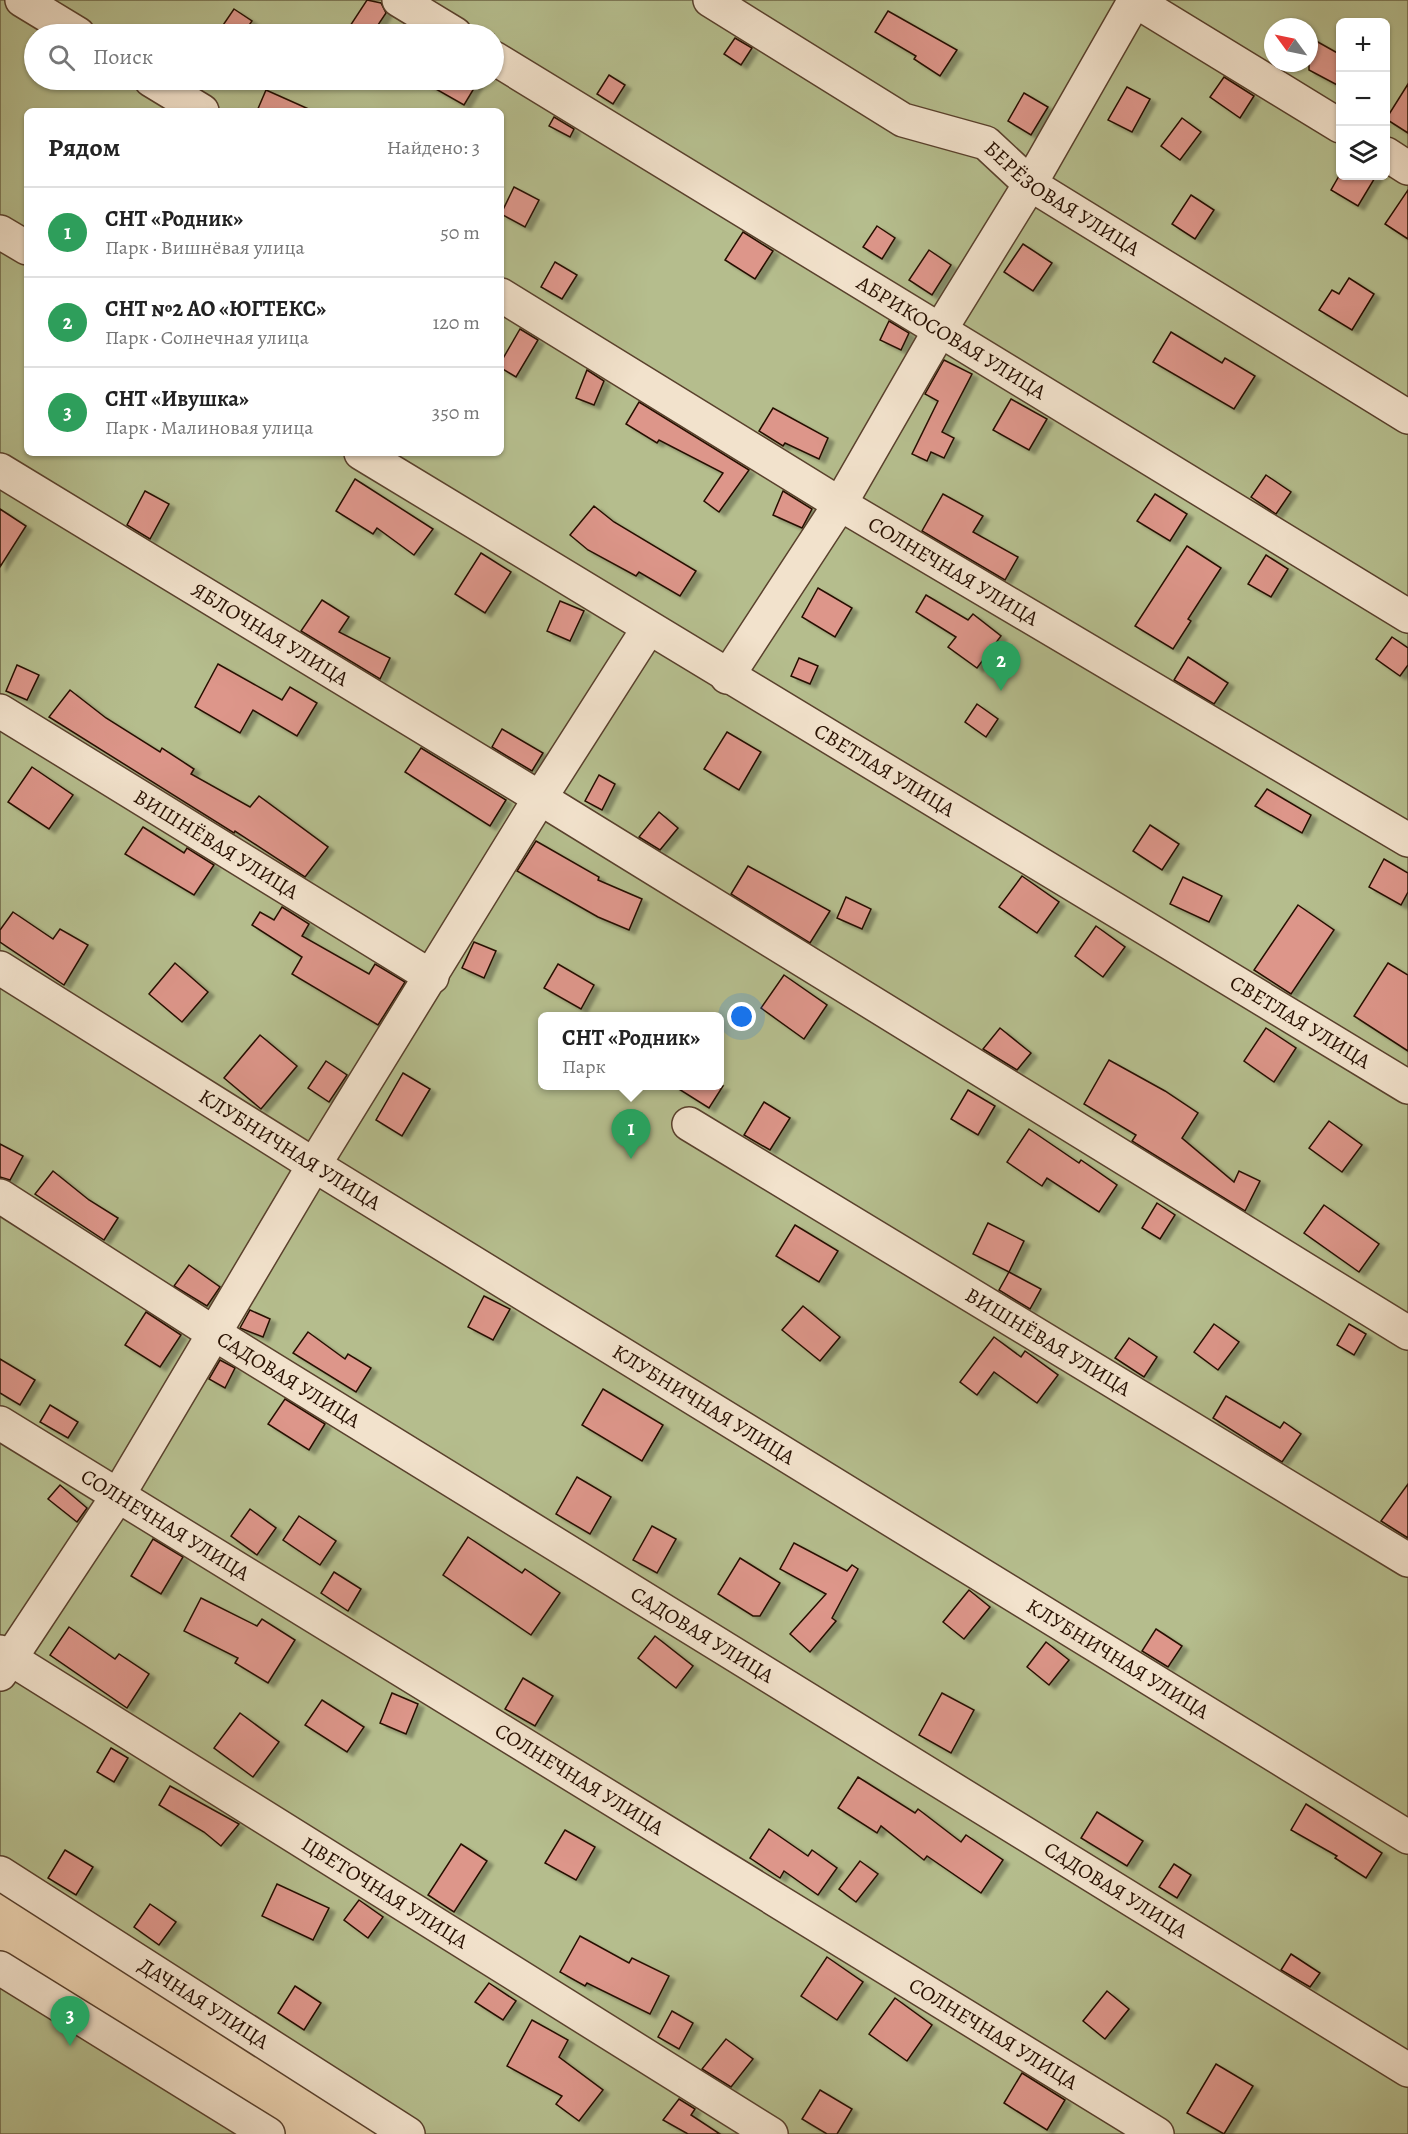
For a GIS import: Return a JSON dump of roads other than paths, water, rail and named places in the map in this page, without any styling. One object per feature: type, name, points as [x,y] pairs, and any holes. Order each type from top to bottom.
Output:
[{"type":"street","points":[[22,0],[62,24]]},
{"type":"street","points":[[399,0],[439,24]]},
{"type":"street","name":"БЕРЁЗОВАЯ УЛИЦА","points":[[710,0],[903,120],[986,143],[1030,184],[1408,417]]},
{"type":"street","points":[[727,677],[840,504],[940,330],[1030,184],[1135,0],[1336,123]]},
{"type":"street","name":"АБРИКОСОВАЯ УЛИЦА","points":[[504,64],[1408,616]]},
{"type":"street","points":[[167,90],[197,108]]},
{"type":"street","points":[[1390,157],[1408,168]]},
{"type":"street","points":[[0,232],[24,246]]},
{"type":"street","name":"СОЛНЕЧНАЯ УЛИЦА","points":[[504,297],[840,504],[1408,840]]},
{"type":"street","name":"СВЕТЛАЯ УЛИЦА","points":[[366,456],[727,677],[1408,1087]]},
{"type":"street","name":"ЯБЛОЧНАЯ УЛИЦА","points":[[0,470],[540,798],[1408,1333]]},
{"type":"street","points":[[3,1662],[117,1497],[216,1334],[314,1165],[432,977],[540,798],[648,629]]},
{"type":"street","name":"ВИШНЁВАЯ УЛИЦА","points":[[0,711],[432,977]]},
{"type":"street","name":"КЛУБНИЧНАЯ УЛИЦА","points":[[0,968],[314,1165],[1408,1837]]},
{"type":"street","name":"ВИШНЁВАЯ УЛИЦА","points":[[689,1124],[1408,1560]]},
{"type":"street","name":"САДОВАЯ УЛИЦА","points":[[0,1196],[216,1334],[1408,2070]]},
{"type":"street","name":"СОЛНЕЧНАЯ УЛИЦА","points":[[0,1423],[1157,2134]]},
{"type":"street","name":"ЦВЕТОЧНАЯ УЛИЦА","points":[[3,1662],[771,2134]]},
{"type":"street","name":"ДАЧНАЯ УЛИЦА","points":[[0,1873],[408,2134]]},
{"type":"street","points":[[0,1968],[268,2134]]},
{"type":"place","name":"СНТ №2 АО «ЮГТЕКС»","points":[[1001,691]]},
{"type":"place","name":"СНТ «Родник»","points":[[631,1159]]},
{"type":"place","name":"СНТ «Ивушка»","points":[[70,2046]]}]
